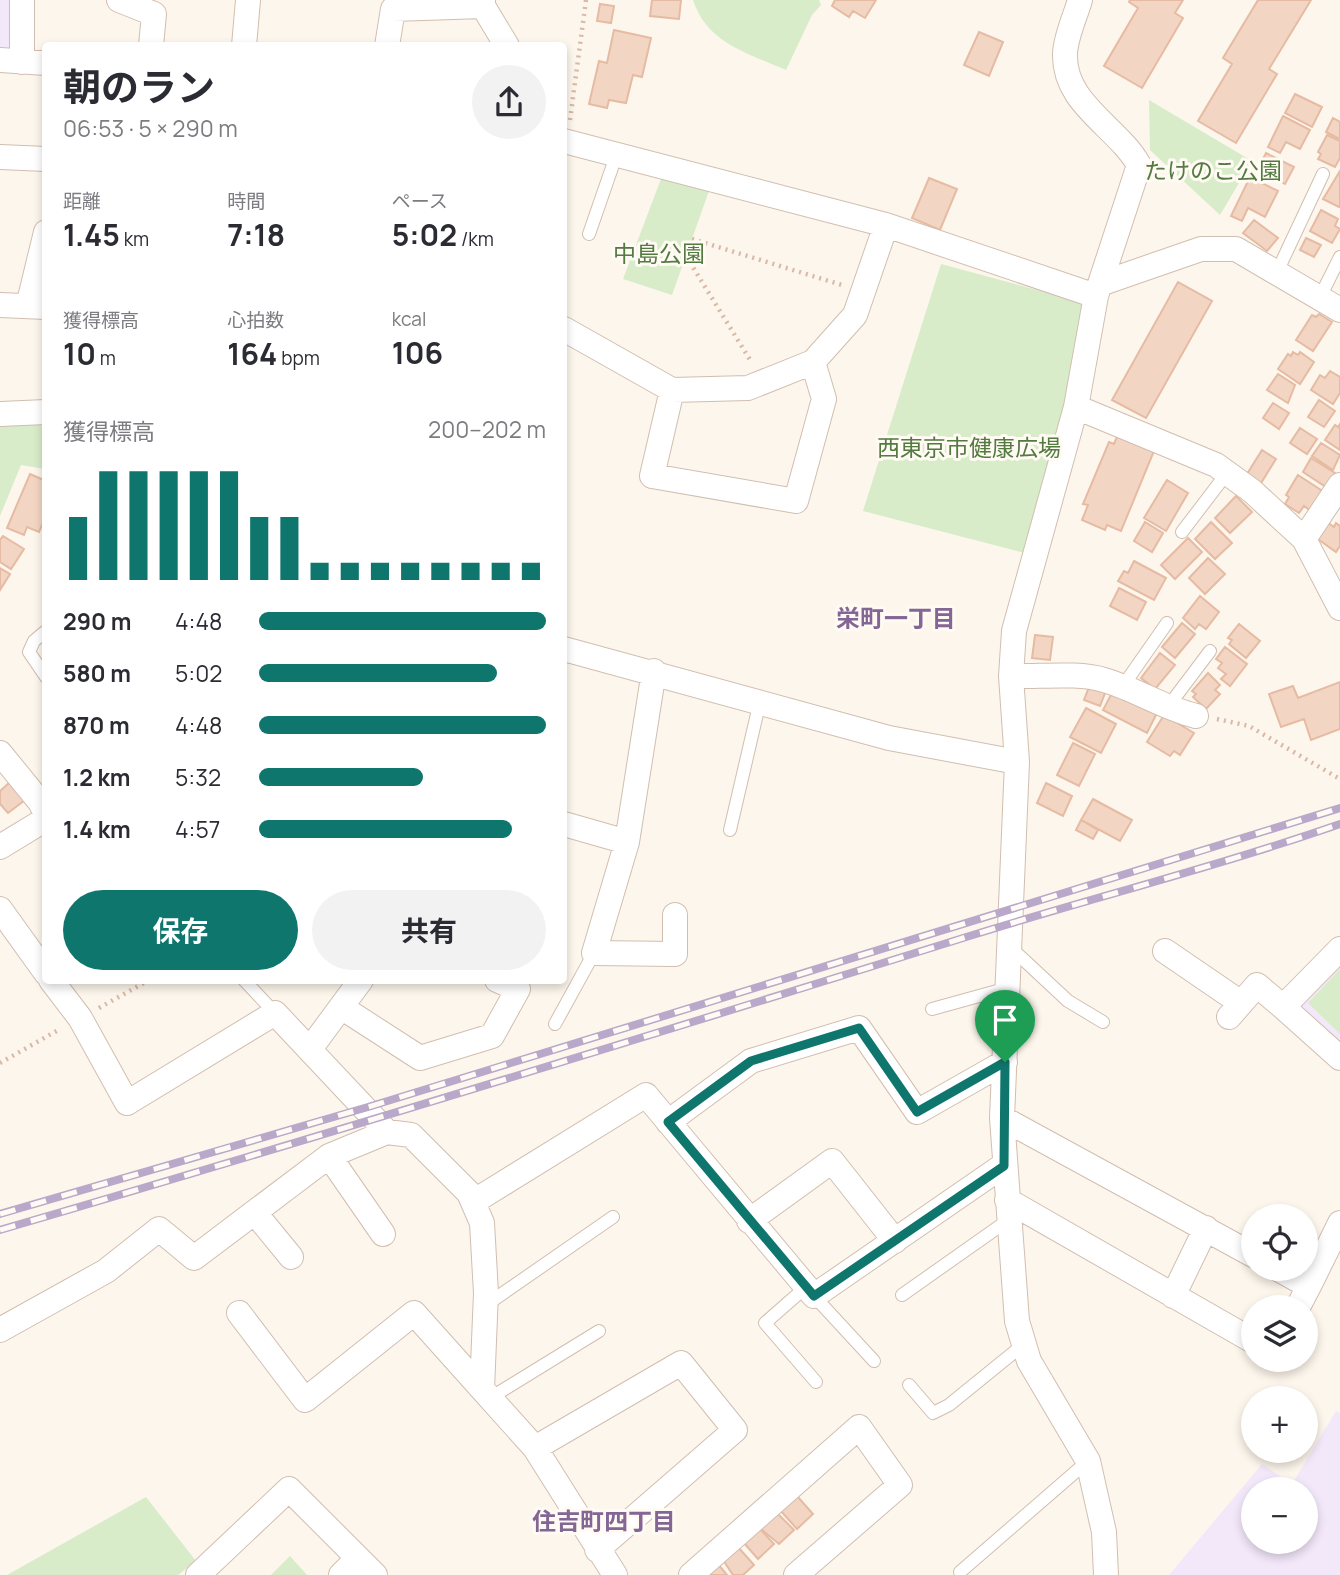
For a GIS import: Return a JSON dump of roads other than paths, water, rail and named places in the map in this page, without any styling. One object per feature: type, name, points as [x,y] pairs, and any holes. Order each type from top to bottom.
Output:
[{"type":"street","points":[[22,0],[23,62]]},
{"type":"street","points":[[119,0],[154,15],[151,42]]},
{"type":"street","points":[[244,42],[248,0]]},
{"type":"street","points":[[1080,0],[1065,53],[1069,81],[1079,99],[1120,138],[1139,165],[1098,290],[1076,407],[1014,631],[1011,676],[1017,762],[1002,1118],[1017,1321],[1029,1361],[1088,1461],[1104,1531],[1106,1575]]},
{"type":"street","points":[[387,42],[389,5],[483,3],[505,42]]},
{"type":"street","points":[[567,144],[886,225],[1098,290],[1200,249],[1236,249],[1329,304]]},
{"type":"street","points":[[0,157],[42,159]]},
{"type":"street","points":[[567,331],[672,390],[748,388],[813,362],[855,315],[886,225]]},
{"type":"street","points":[[0,305],[37,306],[42,265]]},
{"type":"street","points":[[672,390],[652,476],[796,501],[824,399],[813,362]]},
{"type":"street","points":[[1076,407],[1216,465],[1252,491],[1304,539],[1340,608]]},
{"type":"street","points":[[0,414],[42,412]]},
{"type":"street","points":[[1304,539],[1340,485]]},
{"type":"street","points":[[567,650],[654,671],[889,738],[1017,762]]},
{"type":"street","points":[[654,671],[626,842],[594,953],[675,954],[675,915]]},
{"type":"street","points":[[1011,676],[1101,678],[1167,708],[1196,716]]},
{"type":"street","points":[[0,753],[42,807]]},
{"type":"street","points":[[0,846],[42,820]]},
{"type":"street","points":[[567,825],[626,842]]},
{"type":"street","points":[[0,909],[42,967]]},
{"type":"street","points":[[1283,1007],[1340,949]]},
{"type":"street","points":[[1165,951],[1235,1010],[1257,985],[1340,1058]]},
{"type":"street","points":[[54,984],[80,1018],[127,1104],[275,1013],[368,1107],[387,1132]]},
{"type":"street","points":[[310,1049],[357,984]]},
{"type":"street","points":[[341,1007],[420,1058],[492,1036],[518,989],[506,984]]},
{"type":"street","points":[[668,1122],[751,1061],[859,1028],[917,1112],[1005,1062]]},
{"type":"street","points":[[473,1202],[646,1095],[810,1292],[895,1241],[1004,1166]]},
{"type":"street","points":[[1002,1118],[1241,1248]]},
{"type":"street","points":[[0,1330],[106,1271],[159,1229],[194,1258],[329,1156],[387,1132],[411,1135],[469,1192],[482,1223],[486,1393]]},
{"type":"street","points":[[329,1156],[383,1234]]},
{"type":"street","points":[[750,1221],[832,1161],[895,1241]]},
{"type":"street","points":[[1007,1211],[1173,1296],[1241,1334]]},
{"type":"street","points":[[255,1213],[290,1257]]},
{"type":"street","points":[[1305,1295],[1340,1223]]},
{"type":"street","points":[[1173,1296],[1206,1228]]},
{"type":"street","points":[[1289,1281],[1302,1295]]},
{"type":"street","points":[[239,1313],[306,1400],[414,1313],[535,1448],[603,1566],[735,1430],[681,1363],[535,1448]]},
{"type":"street","points":[[691,1575],[859,1427],[900,1485],[796,1575]]},
{"type":"street","points":[[198,1575],[289,1489],[358,1569]]},
{"type":"lane","points":[[589,234],[616,156]]},
{"type":"lane","points":[[1277,272],[1323,174]]},
{"type":"lane","points":[[1329,304],[1340,257]]},
{"type":"lane","points":[[1182,532],[1227,473]]},
{"type":"lane","points":[[1123,686],[1167,623]]},
{"type":"lane","points":[[42,634],[34,641],[29,652],[42,671]]},
{"type":"lane","points":[[1167,708],[1210,651]]},
{"type":"lane","points":[[730,830],[760,701]]},
{"type":"lane","points":[[1011,948],[1068,1001],[1103,1022]]},
{"type":"lane","points":[[555,1024],[594,953]]},
{"type":"lane","points":[[248,984],[275,1013]]},
{"type":"lane","points":[[932,1009],[1008,988]]},
{"type":"lane","points":[[902,1295],[1007,1211]]},
{"type":"lane","points":[[485,1306],[613,1217]]},
{"type":"lane","points":[[816,1382],[765,1323],[810,1292],[874,1361]]},
{"type":"lane","points":[[486,1393],[599,1331]]},
{"type":"lane","points":[[909,1385],[933,1413],[949,1405],[1023,1345]]},
{"type":"lane","points":[[960,1572],[1088,1461]]},
{"type":"railway","points":[[0,1214],[368,1107],[1340,808]]},
{"type":"railway","points":[[0,1230],[1340,824]]},
{"type":"district","name":"栄町一丁目","points":[[896,619]]},
{"type":"district","name":"住吉町四丁目","points":[[604,1522]]},
{"type":"park label","name":"たけのこ公園","points":[[1213,171]]},
{"type":"park label","name":"中島公園","points":[[659,254]]},
{"type":"park label","name":"西東京市健康広場","points":[[969,448]]}]
